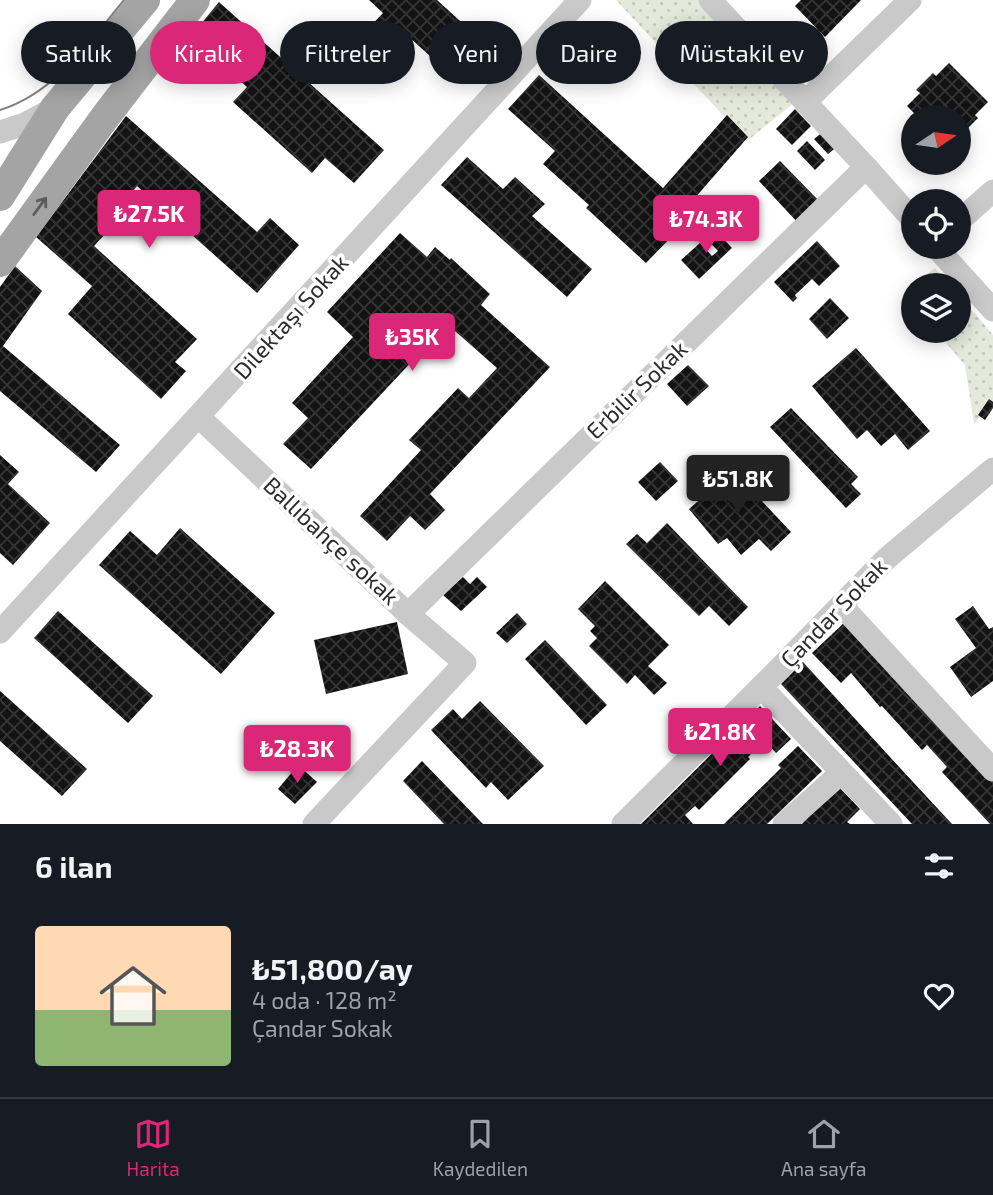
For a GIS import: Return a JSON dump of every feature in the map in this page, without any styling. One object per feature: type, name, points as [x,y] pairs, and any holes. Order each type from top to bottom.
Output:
[{"type":"main road","points":[[0,196],[55,108],[145,0]]},
{"type":"main road","points":[[2,252],[195,0]]},
{"type":"street","name":"Dilektaşı Sokak","points":[[0,632],[580,0]]},
{"type":"street","points":[[710,0],[901,206]]},
{"type":"street","points":[[805,102],[910,0]]},
{"type":"street","points":[[0,132],[25,124],[55,108]]},
{"type":"street","name":"Erbilir Sokak","points":[[408,614],[866,167]]},
{"type":"street","points":[[971,210],[993,191]]},
{"type":"street","points":[[947,259],[993,310]]},
{"type":"street","name":"Ballıbahçe sokak","points":[[199,417],[408,614],[465,663],[314,824]]},
{"type":"street","name":"Çandar Sokak","points":[[624,824],[886,559],[993,469]]},
{"type":"street","points":[[841,605],[989,758]]},
{"type":"street","points":[[761,687],[891,824]]},
{"type":"street","points":[[784,824],[841,773]]},
{"type":"shaded area","points":[[616,0],[699,0],[718,21],[655,21],[655,42],[641,27],[641,21],[636,21]]},
{"type":"shaded area","points":[[694,84],[776,84],[794,103],[747,141]]},
{"type":"shaded area","points":[[971,309],[993,335],[993,405],[974,424],[965,365],[946,343],[971,343]]},
{"type":"building","points":[[369,0],[437,0],[460,21],[429,21],[429,55],[415,42],[415,21],[375,21],[383,13]]},
{"type":"building","points":[[801,0],[861,0],[828,34],[828,21],[810,21],[795,6]]},
{"type":"building","points":[[219,2],[240,21],[203,21]]},
{"type":"building","points":[[266,44],[280,57],[280,84],[310,84],[384,150],[354,183],[325,158],[312,173],[233,102],[247,87],[244,84],[266,84]]},
{"type":"building","points":[[949,63],[988,102],[975,115],[978,118],[971,125],[971,105],[908,105],[920,93],[916,90],[933,73],[936,76]]},
{"type":"building","points":[[536,78],[536,84],[549,84],[663,188],[727,115],[748,137],[674,222],[680,228],[646,263],[586,208],[589,205],[543,164],[555,151],[508,109]]},
{"type":"building","points":[[795,109],[811,126],[792,145],[776,129]]},
{"type":"building","points":[[126,116],[257,232],[270,218],[299,245],[257,293],[137,186],[124,202],[129,208],[94,246],[197,339],[175,362],[186,371],[161,399],[68,314],[92,286],[36,237]]},
{"type":"building","points":[[824,131],[838,146],[828,154],[814,139]]},
{"type":"building","points":[[807,141],[825,160],[815,170],[797,151]]},
{"type":"building","points":[[467,157],[503,189],[515,177],[545,204],[532,216],[592,269],[567,297],[441,185]]},
{"type":"building","points":[[780,161],[821,203],[799,224],[759,181]]},
{"type":"building","points":[[714,229],[732,248],[699,279],[681,260],[700,243],[712,256],[718,251],[705,237]]},
{"type":"building","points":[[400,233],[427,257],[435,247],[450,260],[451,258],[490,294],[481,305],[550,367],[430,494],[445,510],[425,530],[410,516],[387,541],[360,516],[421,450],[409,440],[458,388],[469,398],[497,368],[447,324],[311,469],[283,444],[308,418],[292,403],[353,337],[327,312]]},
{"type":"building","points":[[817,241],[840,266],[819,286],[812,279],[795,295],[797,298],[793,302],[774,282]]},
{"type":"building","points":[[15,266],[42,291],[3,346],[120,445],[96,472],[0,391],[0,287]]},
{"type":"building","points":[[830,298],[849,318],[827,339],[809,319]]},
{"type":"building","points":[[856,348],[930,431],[908,450],[895,434],[881,446],[867,430],[857,439],[812,386]]},
{"type":"building","points":[[688,365],[709,386],[687,406],[667,384]]},
{"type":"building","points":[[989,399],[993,402],[993,408],[985,420],[978,415]]},
{"type":"building","points":[[791,408],[858,477],[851,484],[861,494],[846,508],[770,427]]},
{"type":"building","points":[[0,455],[19,472],[8,484],[50,523],[13,565],[0,553]]},
{"type":"building","points":[[660,462],[678,481],[656,501],[638,482]]},
{"type":"building","points":[[729,466],[791,532],[771,551],[759,539],[741,555],[727,538],[718,544],[689,509],[712,489],[709,485]]},
{"type":"building","points":[[667,523],[748,607],[729,626],[709,606],[699,616],[626,544],[637,534],[647,543]]},
{"type":"building","points":[[180,528],[275,613],[221,674],[99,565],[130,531],[157,555]]},
{"type":"building","points":[[463,577],[470,584],[477,577],[487,587],[461,611],[443,595]]},
{"type":"building","points":[[605,581],[669,645],[648,666],[667,683],[654,695],[635,675],[627,684],[589,646],[597,638],[590,631],[595,626],[578,609]]},
{"type":"building","points":[[973,606],[989,629],[993,627],[993,681],[971,697],[950,667],[976,648],[955,619]]},
{"type":"building","points":[[58,611],[153,696],[128,723],[34,638]]},
{"type":"building","points":[[517,613],[527,624],[507,643],[496,633]]},
{"type":"building","points":[[846,621],[993,781],[993,824],[990,824],[942,772],[947,767],[927,745],[922,750],[851,673],[841,683],[812,653]]},
{"type":"building","points":[[397,622],[408,674],[326,694],[314,640]]},
{"type":"building","points":[[545,640],[607,705],[586,725],[525,659]]},
{"type":"building","points":[[803,662],[952,824],[912,824],[781,684]]},
{"type":"building","points":[[0,691],[87,769],[62,796],[0,741]]},
{"type":"building","points":[[480,701],[544,766],[508,800],[491,782],[486,788],[431,730],[453,709],[462,719]]},
{"type":"building","points":[[760,706],[791,739],[776,753],[767,743],[762,747],[760,745],[748,757],[750,759],[699,810],[695,806],[685,815],[693,824],[641,824]]},
{"type":"building","points":[[798,746],[822,771],[767,824],[724,824],[781,768],[778,765]]},
{"type":"building","points":[[422,761],[483,824],[444,824],[403,781]]},
{"type":"building","points":[[298,765],[317,782],[295,804],[278,789]]},
{"type":"building","points":[[838,786],[860,809],[847,822],[850,824],[802,824]]},
{"type":"tram line","points":[[0,110],[38,92],[54,79],[84,49],[124,0]]}]
